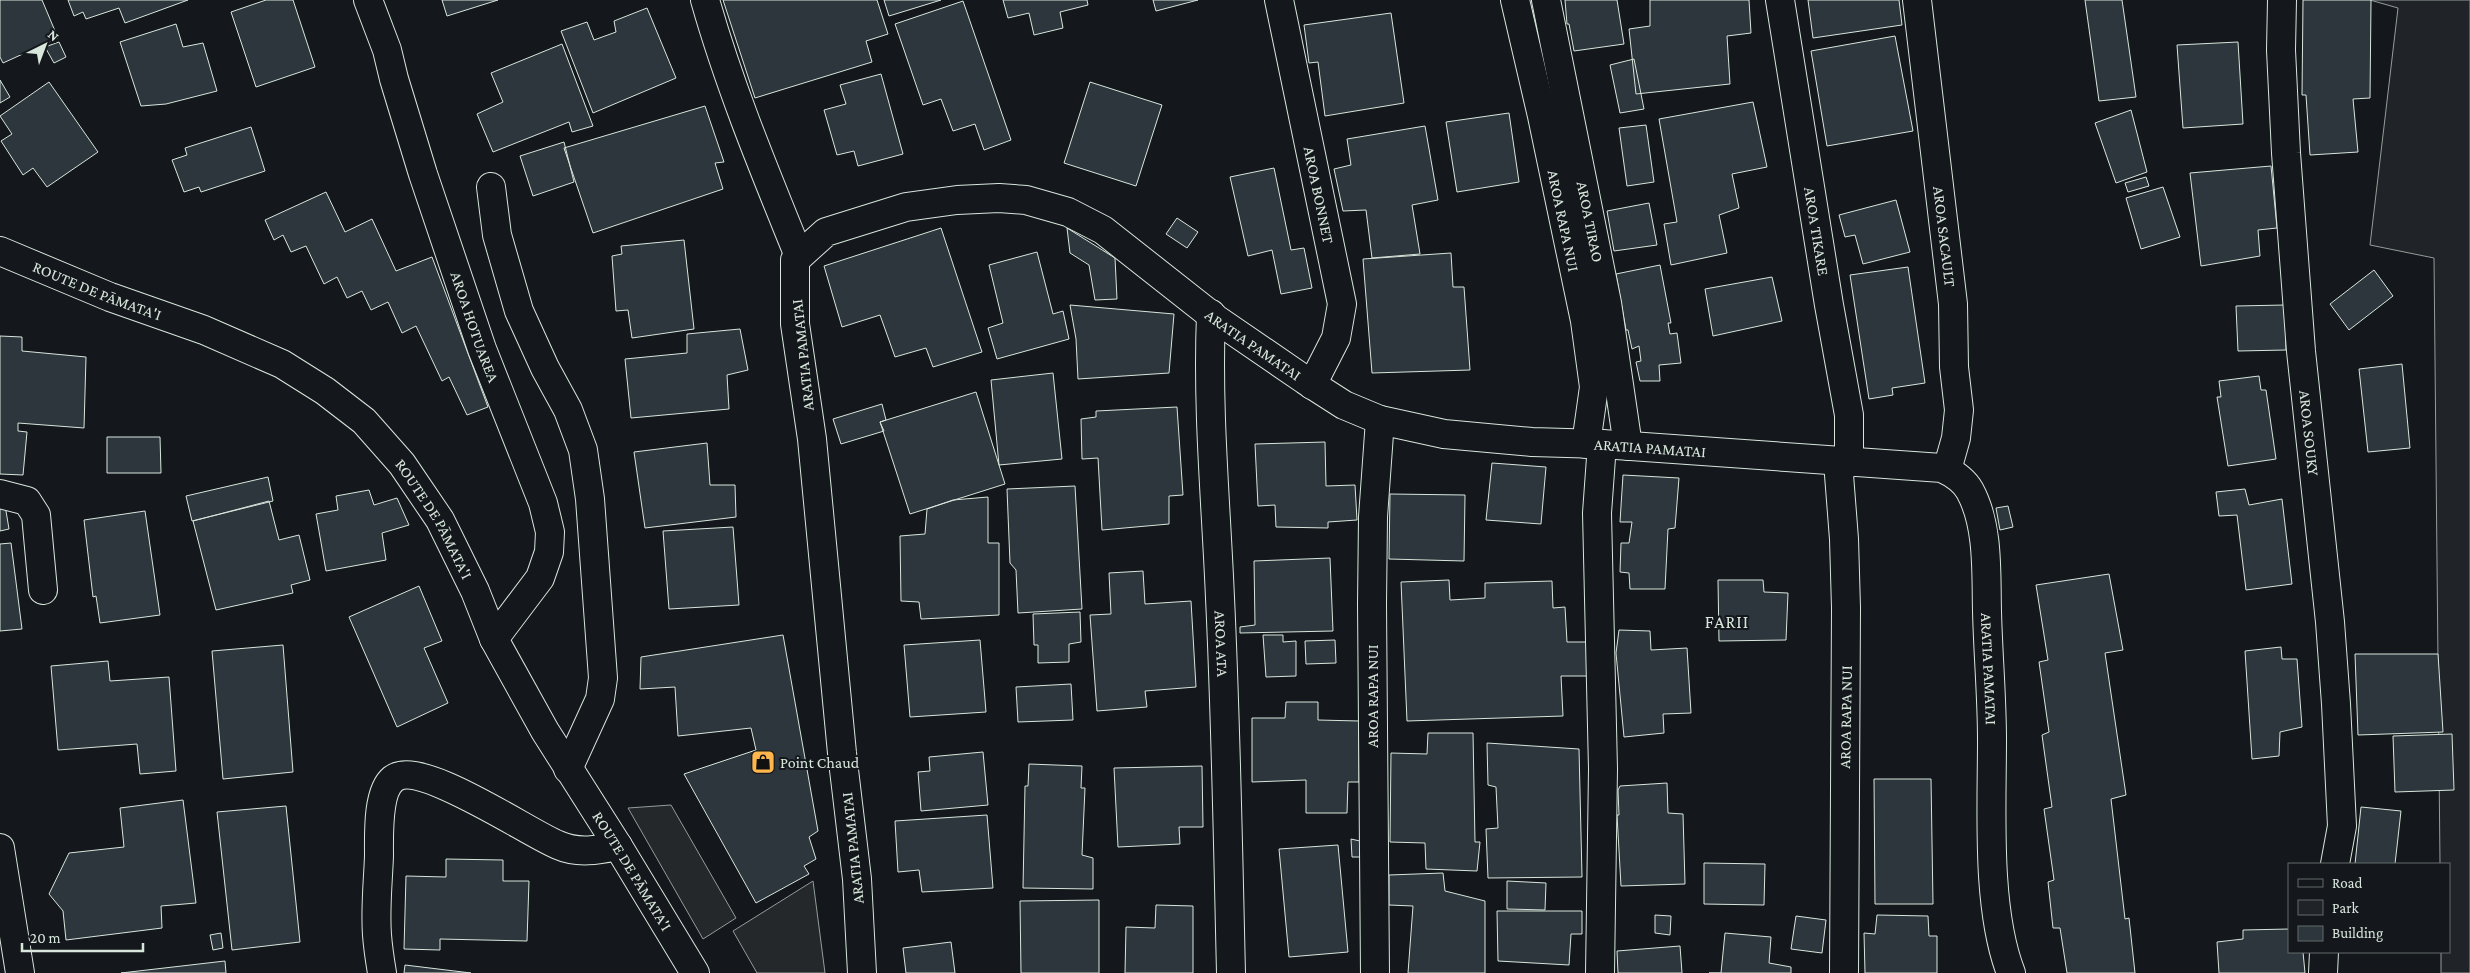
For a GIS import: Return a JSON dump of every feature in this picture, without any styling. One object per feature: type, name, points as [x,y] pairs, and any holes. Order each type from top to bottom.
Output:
[{"type":"street","name":"AROA HOTUAREA","points":[[368,0],[387,50],[423,174],[482,349],[543,503],[550,532],[549,552],[540,578],[494,639]]},
{"type":"street","points":[[705,0],[718,44],[753,143],[799,256]]},
{"type":"street","name":"AROA BONNET","points":[[1279,0],[1342,304],[1336,338],[1312,385]]},
{"type":"street","name":"AROA RAPA NUI","points":[[1515,0],[1542,116],[1585,321],[1594,386],[1603,769],[1600,973]]},
{"type":"street","name":"AROA TIRAO","points":[[1546,0],[1607,303],[1628,446]]},
{"type":"street","name":"AROA TIKARE","points":[[1780,0],[1829,305],[1849,415],[1843,462]]},
{"type":"street","name":"AROA SACAULT","points":[[1917,0],[1953,304],[1954,367],[1959,410],[1956,438],[1947,470]]},
{"type":"street","name":"AROA SOUKY","points":[[2282,0],[2281,50],[2286,153],[2301,351],[2330,622],[2336,704],[2342,826],[2335,863]]},
{"type":"street","points":[[491,187],[496,235],[519,311],[545,368],[568,410],[583,450],[589,489],[603,678],[600,699],[568,769]]},
{"type":"street","name":"ARATIA PAMATAI","points":[[862,973],[856,879],[812,439],[795,324],[795,260],[826,232],[906,207],[957,200],[999,198],[1026,200],[1068,212],[1103,230],[1211,314],[1312,385],[1344,405],[1380,420],[1444,434],[1532,442],[1628,446],[1947,470],[1962,480],[1971,492],[1979,518],[1985,554],[1992,711],[1994,892],[2005,967]]},
{"type":"street","name":"ROUTE DE PĀMATA'I","points":[[0,251],[110,297],[204,330],[282,364],[325,390],[356,415],[402,464],[440,520],[475,591],[494,639],[568,769],[618,846],[695,973]]},
{"type":"street","name":"AROA ATA","points":[[1211,314],[1210,424],[1220,598],[1231,973]]},
{"type":"street","name":"AROA RAPA NUI","points":[[1375,973],[1372,604],[1373,517],[1380,420]]},
{"type":"street","name":"AROA RAPA NUI","points":[[1843,462],[1846,608],[1844,973]]},
{"type":"street","points":[[0,494],[27,501],[36,515],[43,590]]},
{"type":"street","points":[[382,973],[376,934],[379,835],[383,796],[392,780],[399,776],[417,776],[463,793],[560,846],[594,851],[618,846]]},
{"type":"street","points":[[0,848],[20,973]]},
{"type":"street","points":[[2323,973],[2324,953]]},
{"type":"green space","points":[[2370,0],[2470,0],[2470,973],[2441,973],[2441,953],[2450,953],[2450,863],[2440,863],[2434,258],[2370,245],[2398,8]]},
{"type":"shaded area","points":[[671,805],[736,918],[703,939],[628,808]]},
{"type":"shaded area","points":[[813,881],[825,973],[757,973],[733,931]]},
{"type":"building","points":[[0,0],[42,0],[58,38],[3,63],[0,57]]},
{"type":"building","points":[[68,0],[188,0],[125,23],[119,8],[86,19],[83,12],[74,16]]},
{"type":"building","points":[[266,0],[293,0],[315,67],[256,87],[231,12]]},
{"type":"building","points":[[442,0],[498,0],[447,16]]},
{"type":"building","points":[[723,0],[877,0],[888,34],[866,41],[872,62],[755,98]]},
{"type":"building","points":[[884,0],[941,0],[889,16]]},
{"type":"building","points":[[1003,0],[1087,0],[1088,5],[1060,12],[1063,28],[1034,35],[1029,13],[1008,18]]},
{"type":"building","points":[[1153,0],[1198,0],[1156,11]]},
{"type":"building","points":[[1565,0],[1617,0],[1624,44],[1574,51],[1569,24],[1567,24]]},
{"type":"building","points":[[1650,0],[1749,0],[1751,33],[1727,36],[1730,84],[1636,94],[1629,29],[1650,26]]},
{"type":"building","points":[[1808,0],[1899,0],[1902,25],[1813,38]]},
{"type":"building","points":[[2085,0],[2122,0],[2136,97],[2099,101]]},
{"type":"building","points":[[2303,0],[2371,0],[2370,98],[2353,99],[2358,152],[2310,155],[2306,95],[2302,95]]},
{"type":"building","points":[[963,1],[1011,140],[984,150],[975,124],[953,131],[941,99],[923,105],[895,24]]},
{"type":"building","points":[[647,8],[676,78],[593,113],[561,31],[587,22],[594,40],[616,32],[614,21]]},
{"type":"building","points":[[1391,13],[1404,103],[1325,116],[1318,62],[1309,63],[1304,25]]},
{"type":"building","points":[[176,24],[183,47],[203,43],[217,91],[166,104],[141,106],[120,42]]},
{"type":"building","points":[[1895,36],[1913,131],[1827,146],[1811,51]]},
{"type":"building","points":[[59,42],[66,57],[54,63],[45,47]]},
{"type":"building","points":[[2238,42],[2243,124],[2183,128],[2177,45]]},
{"type":"building","points":[[562,44],[593,126],[572,132],[569,122],[493,152],[477,114],[503,102],[491,73]]},
{"type":"building","points":[[1634,59],[1644,109],[1620,113],[1610,65]]},
{"type":"building","points":[[881,74],[903,154],[858,166],[854,151],[837,155],[824,110],[846,104],[840,85]]},
{"type":"building","points":[[0,80],[10,97],[0,103]]},
{"type":"building","points":[[49,82],[98,152],[47,187],[33,168],[23,175],[1,141],[12,134],[0,116]]},
{"type":"building","points":[[1090,82],[1162,105],[1136,186],[1064,163]]},
{"type":"building","points":[[1753,102],[1767,167],[1732,174],[1739,208],[1719,215],[1727,253],[1671,265],[1664,224],[1677,222],[1659,119]]},
{"type":"building","points":[[705,106],[724,162],[715,163],[723,189],[593,233],[564,148]]},
{"type":"building","points":[[2131,110],[2147,172],[2116,183],[2095,123]]},
{"type":"building","points":[[1509,113],[1519,182],[1457,192],[1446,122]]},
{"type":"building","points":[[1646,125],[1654,182],[1627,186],[1619,128]]},
{"type":"building","points":[[1425,126],[1438,200],[1412,205],[1420,254],[1372,258],[1366,210],[1343,211],[1334,169],[1351,165],[1347,139]]},
{"type":"building","points":[[251,127],[265,171],[201,192],[199,187],[184,192],[172,160],[187,155],[185,148]]},
{"type":"building","points":[[564,142],[574,182],[533,196],[520,156]]},
{"type":"building","points":[[2271,166],[2277,228],[2258,230],[2260,256],[2201,266],[2190,173]]},
{"type":"building","points":[[1274,168],[1291,250],[1304,248],[1312,288],[1281,294],[1272,250],[1248,256],[1230,177]]},
{"type":"building","points":[[2146,177],[2149,186],[2128,192],[2125,183]]},
{"type":"building","points":[[2163,187],[2180,237],[2141,249],[2126,198]]},
{"type":"building","points":[[326,192],[345,232],[372,219],[396,271],[432,257],[488,407],[467,415],[449,377],[442,381],[416,326],[402,333],[388,302],[371,310],[362,291],[347,298],[337,277],[324,284],[306,246],[291,252],[283,235],[274,240],[265,220]]},
{"type":"building","points":[[1896,200],[1910,252],[1863,264],[1855,235],[1845,237],[1839,215]]},
{"type":"building","points":[[1649,203],[1657,245],[1614,251],[1607,211]]},
{"type":"building","points":[[1177,218],[1198,232],[1187,248],[1166,234]]},
{"type":"building","points":[[941,228],[982,352],[933,367],[926,348],[895,357],[880,315],[842,327],[824,266]]},
{"type":"building","points":[[1067,228],[1115,258],[1117,299],[1095,300],[1089,265],[1070,253]]},
{"type":"building","points":[[684,240],[694,329],[632,338],[628,310],[616,311],[612,256],[622,254],[621,246]]},
{"type":"building","points":[[1037,252],[1053,314],[1063,311],[1069,339],[997,359],[988,328],[1003,323],[989,265]]},
{"type":"building","points":[[1451,253],[1453,287],[1464,287],[1470,370],[1372,373],[1363,259]]},
{"type":"building","points":[[1660,265],[1671,323],[1668,323],[1670,334],[1677,333],[1681,363],[1659,365],[1660,381],[1640,381],[1636,362],[1641,361],[1639,346],[1632,349],[1628,330],[1626,330],[1616,274]]},
{"type":"building","points":[[1908,267],[1925,383],[1892,388],[1893,395],[1869,399],[1850,275]]},
{"type":"building","points":[[2374,270],[2393,296],[2349,330],[2330,304]]},
{"type":"building","points":[[1772,277],[1782,321],[1713,336],[1705,289]]},
{"type":"building","points":[[1070,305],[1174,314],[1169,373],[1078,379],[1076,339]]},
{"type":"building","points":[[2285,305],[2286,350],[2238,351],[2236,306]]},
{"type":"building","points":[[740,329],[748,370],[727,375],[729,409],[631,418],[625,359],[687,353],[687,334]]},
{"type":"building","points":[[0,336],[22,337],[22,351],[86,357],[84,428],[18,423],[18,431],[27,432],[23,475],[0,474]]},
{"type":"building","points":[[2402,364],[2410,448],[2368,452],[2359,369]]},
{"type":"building","points":[[1053,373],[1062,459],[999,465],[991,380]]},
{"type":"building","points":[[2259,376],[2261,390],[2266,390],[2276,459],[2228,466],[2217,397],[2221,397],[2219,381]]},
{"type":"building","points":[[976,392],[1005,484],[910,514],[880,422]]},
{"type":"building","points":[[882,404],[886,420],[880,422],[884,431],[841,444],[833,419]]},
{"type":"building","points":[[1177,407],[1183,495],[1169,496],[1169,524],[1102,530],[1098,458],[1082,459],[1081,419],[1096,417],[1096,411]]},
{"type":"building","points":[[107,437],[160,437],[161,473],[107,473]]},
{"type":"building","points":[[1325,442],[1326,486],[1355,485],[1357,520],[1328,522],[1328,528],[1276,527],[1275,505],[1258,506],[1255,444]]},
{"type":"building","points":[[707,443],[710,485],[735,485],[736,517],[645,528],[634,452]]},
{"type":"building","points":[[1492,463],[1546,467],[1541,524],[1486,520]]},
{"type":"building","points":[[1623,475],[1679,478],[1675,528],[1668,529],[1665,589],[1630,589],[1629,573],[1620,572],[1621,543],[1629,543],[1632,522],[1620,522]]},
{"type":"building","points":[[268,477],[273,501],[192,521],[186,496]]},
{"type":"building","points":[[1075,486],[1082,609],[1018,613],[1016,570],[1010,563],[1007,489]]},
{"type":"building","points":[[2245,489],[2249,505],[2282,499],[2292,584],[2246,590],[2237,515],[2219,516],[2216,492]]},
{"type":"building","points":[[369,490],[374,505],[397,498],[409,525],[382,533],[386,560],[326,571],[316,514],[338,510],[336,496]]},
{"type":"building","points":[[1390,494],[1465,495],[1464,561],[1389,559]]},
{"type":"building","points":[[988,497],[988,543],[999,543],[999,615],[921,619],[919,602],[901,601],[900,536],[925,534],[927,509],[953,500]]},
{"type":"building","points":[[269,501],[279,540],[299,535],[310,580],[291,585],[293,593],[216,610],[193,521]]},
{"type":"building","points":[[5,505],[9,529],[0,531],[0,506]]},
{"type":"building","points":[[2008,506],[2013,527],[2000,530],[1996,508]]},
{"type":"building","points":[[145,511],[160,615],[100,623],[96,596],[93,597],[84,520]]},
{"type":"building","points":[[733,527],[739,605],[669,609],[663,531]]},
{"type":"building","points":[[11,543],[22,629],[0,631],[0,544]]},
{"type":"building","points":[[1330,558],[1333,631],[1240,633],[1240,627],[1255,625],[1254,561]]},
{"type":"building","points":[[1143,571],[1145,604],[1191,601],[1196,687],[1145,691],[1147,707],[1097,711],[1090,615],[1111,614],[1109,573]]},
{"type":"building","points":[[2109,574],[2123,650],[2105,653],[2126,795],[2111,799],[2125,919],[2129,918],[2135,973],[2067,973],[2060,928],[2053,928],[2048,882],[2054,880],[2044,809],[2052,807],[2042,735],[2049,732],[2039,662],[2048,660],[2036,585]]},
{"type":"building","points":[[1449,580],[1450,600],[1485,598],[1485,583],[1552,581],[1553,608],[1565,607],[1567,642],[1591,642],[1592,676],[1561,676],[1563,716],[1407,721],[1401,582]]},
{"type":"building","points":[[1718,580],[1763,580],[1764,592],[1788,593],[1786,640],[1719,641]]},
{"type":"building","points":[[419,586],[442,641],[424,648],[448,703],[397,727],[349,617]]},
{"type":"building","points":[[1080,612],[1081,642],[1069,644],[1069,662],[1038,663],[1038,645],[1034,645],[1033,614]]},
{"type":"building","points":[[1619,630],[1650,631],[1651,650],[1687,648],[1691,713],[1663,714],[1664,733],[1624,737],[1616,653]]},
{"type":"building","name":"Point Chaud","points":[[783,635],[818,831],[809,837],[816,859],[804,866],[809,874],[756,903],[684,774],[756,750],[751,728],[678,736],[675,687],[640,689],[641,657]]},
{"type":"building","points":[[1263,635],[1283,635],[1283,642],[1296,641],[1296,676],[1266,677]]},
{"type":"building","points":[[980,640],[986,712],[910,717],[904,645]]},
{"type":"building","points":[[1335,640],[1336,663],[1306,664],[1305,641]]},
{"type":"building","points":[[283,645],[293,772],[223,779],[212,651]]},
{"type":"building","points":[[2281,647],[2282,659],[2297,659],[2302,727],[2280,732],[2279,756],[2252,759],[2245,651]]},
{"type":"building","points":[[2355,654],[2438,654],[2443,732],[2358,735]]},
{"type":"building","points":[[108,661],[110,681],[169,677],[176,771],[140,774],[137,744],[58,750],[51,666]]},
{"type":"building","points":[[1071,684],[1073,720],[1018,722],[1016,687]]},
{"type":"building","points":[[1286,702],[1318,702],[1318,720],[1359,721],[1359,782],[1348,782],[1347,813],[1306,813],[1306,780],[1252,782],[1252,718],[1285,718]]},
{"type":"building","points":[[1428,733],[1473,733],[1475,842],[1480,842],[1477,871],[1426,869],[1425,843],[1390,842],[1391,753],[1427,754]]},
{"type":"building","points":[[2452,734],[2454,790],[2395,792],[2393,736]]},
{"type":"building","points":[[1487,743],[1579,749],[1582,877],[1488,878],[1486,829],[1498,828],[1496,787],[1488,785]]},
{"type":"building","points":[[983,752],[988,805],[921,811],[918,772],[930,771],[929,757]]},
{"type":"building","points":[[1029,764],[1082,766],[1081,788],[1085,788],[1082,855],[1093,858],[1093,889],[1023,888],[1025,786],[1028,786]]},
{"type":"building","points":[[1202,766],[1203,827],[1179,827],[1180,844],[1118,847],[1114,768]]},
{"type":"building","points":[[1874,779],[1931,779],[1933,904],[1875,904]]},
{"type":"building","points":[[1667,783],[1668,813],[1683,814],[1685,884],[1621,886],[1617,815],[1619,815],[1618,790],[1620,786]]},
{"type":"building","points":[[183,800],[196,903],[161,906],[162,928],[66,940],[63,911],[49,894],[69,853],[124,847],[120,808]]},
{"type":"building","points":[[286,806],[300,942],[232,950],[217,812]]},
{"type":"building","points":[[2361,807],[2401,811],[2395,863],[2355,863]]},
{"type":"building","points":[[987,815],[993,888],[922,892],[919,870],[898,872],[895,821]]},
{"type":"building","points":[[1351,839],[1360,841],[1360,857],[1352,857]]},
{"type":"building","points":[[1338,845],[1348,952],[1289,957],[1279,849]]},
{"type":"building","points":[[446,859],[503,860],[503,881],[529,881],[527,941],[440,939],[440,950],[404,949],[406,876],[446,877]]},
{"type":"building","points":[[1704,863],[1765,864],[1764,905],[1704,904]]},
{"type":"building","points":[[1443,873],[1445,891],[1485,901],[1485,973],[1408,973],[1413,906],[1389,905],[1389,875]]},
{"type":"building","points":[[1507,881],[1546,883],[1545,910],[1507,909]]},
{"type":"building","points":[[1099,900],[1099,973],[1021,973],[1020,901]]},
{"type":"building","points":[[1156,905],[1193,906],[1193,973],[1125,973],[1126,927],[1155,928]]},
{"type":"building","points":[[1497,911],[1582,911],[1582,934],[1571,934],[1569,965],[1498,961]]},
{"type":"building","points":[[1655,915],[1671,916],[1670,935],[1655,933]]},
{"type":"building","points":[[1877,915],[1928,916],[1929,936],[1937,936],[1937,973],[1865,973],[1864,933],[1875,934]]},
{"type":"building","points":[[1796,916],[1826,920],[1822,953],[1791,949]]},
{"type":"building","points":[[2288,929],[2288,953],[2303,953],[2305,973],[2219,973],[2217,942],[2243,939],[2243,930]]},
{"type":"building","points":[[221,933],[223,948],[213,950],[210,935]]},
{"type":"building","points":[[1725,933],[1771,937],[1769,963],[1791,967],[1791,973],[1721,973]]},
{"type":"building","points":[[951,942],[955,973],[906,973],[903,948]]},
{"type":"building","points":[[1680,946],[1682,973],[1618,973],[1617,951]]},
{"type":"building","points":[[225,961],[226,973],[121,973]]},
{"type":"building","points":[[405,965],[471,973],[404,973]]},
{"type":"place","name":"Point Chaud","points":[[763,762]]},
{"type":"district","name":"FARII","points":[[1727,622]]}]
